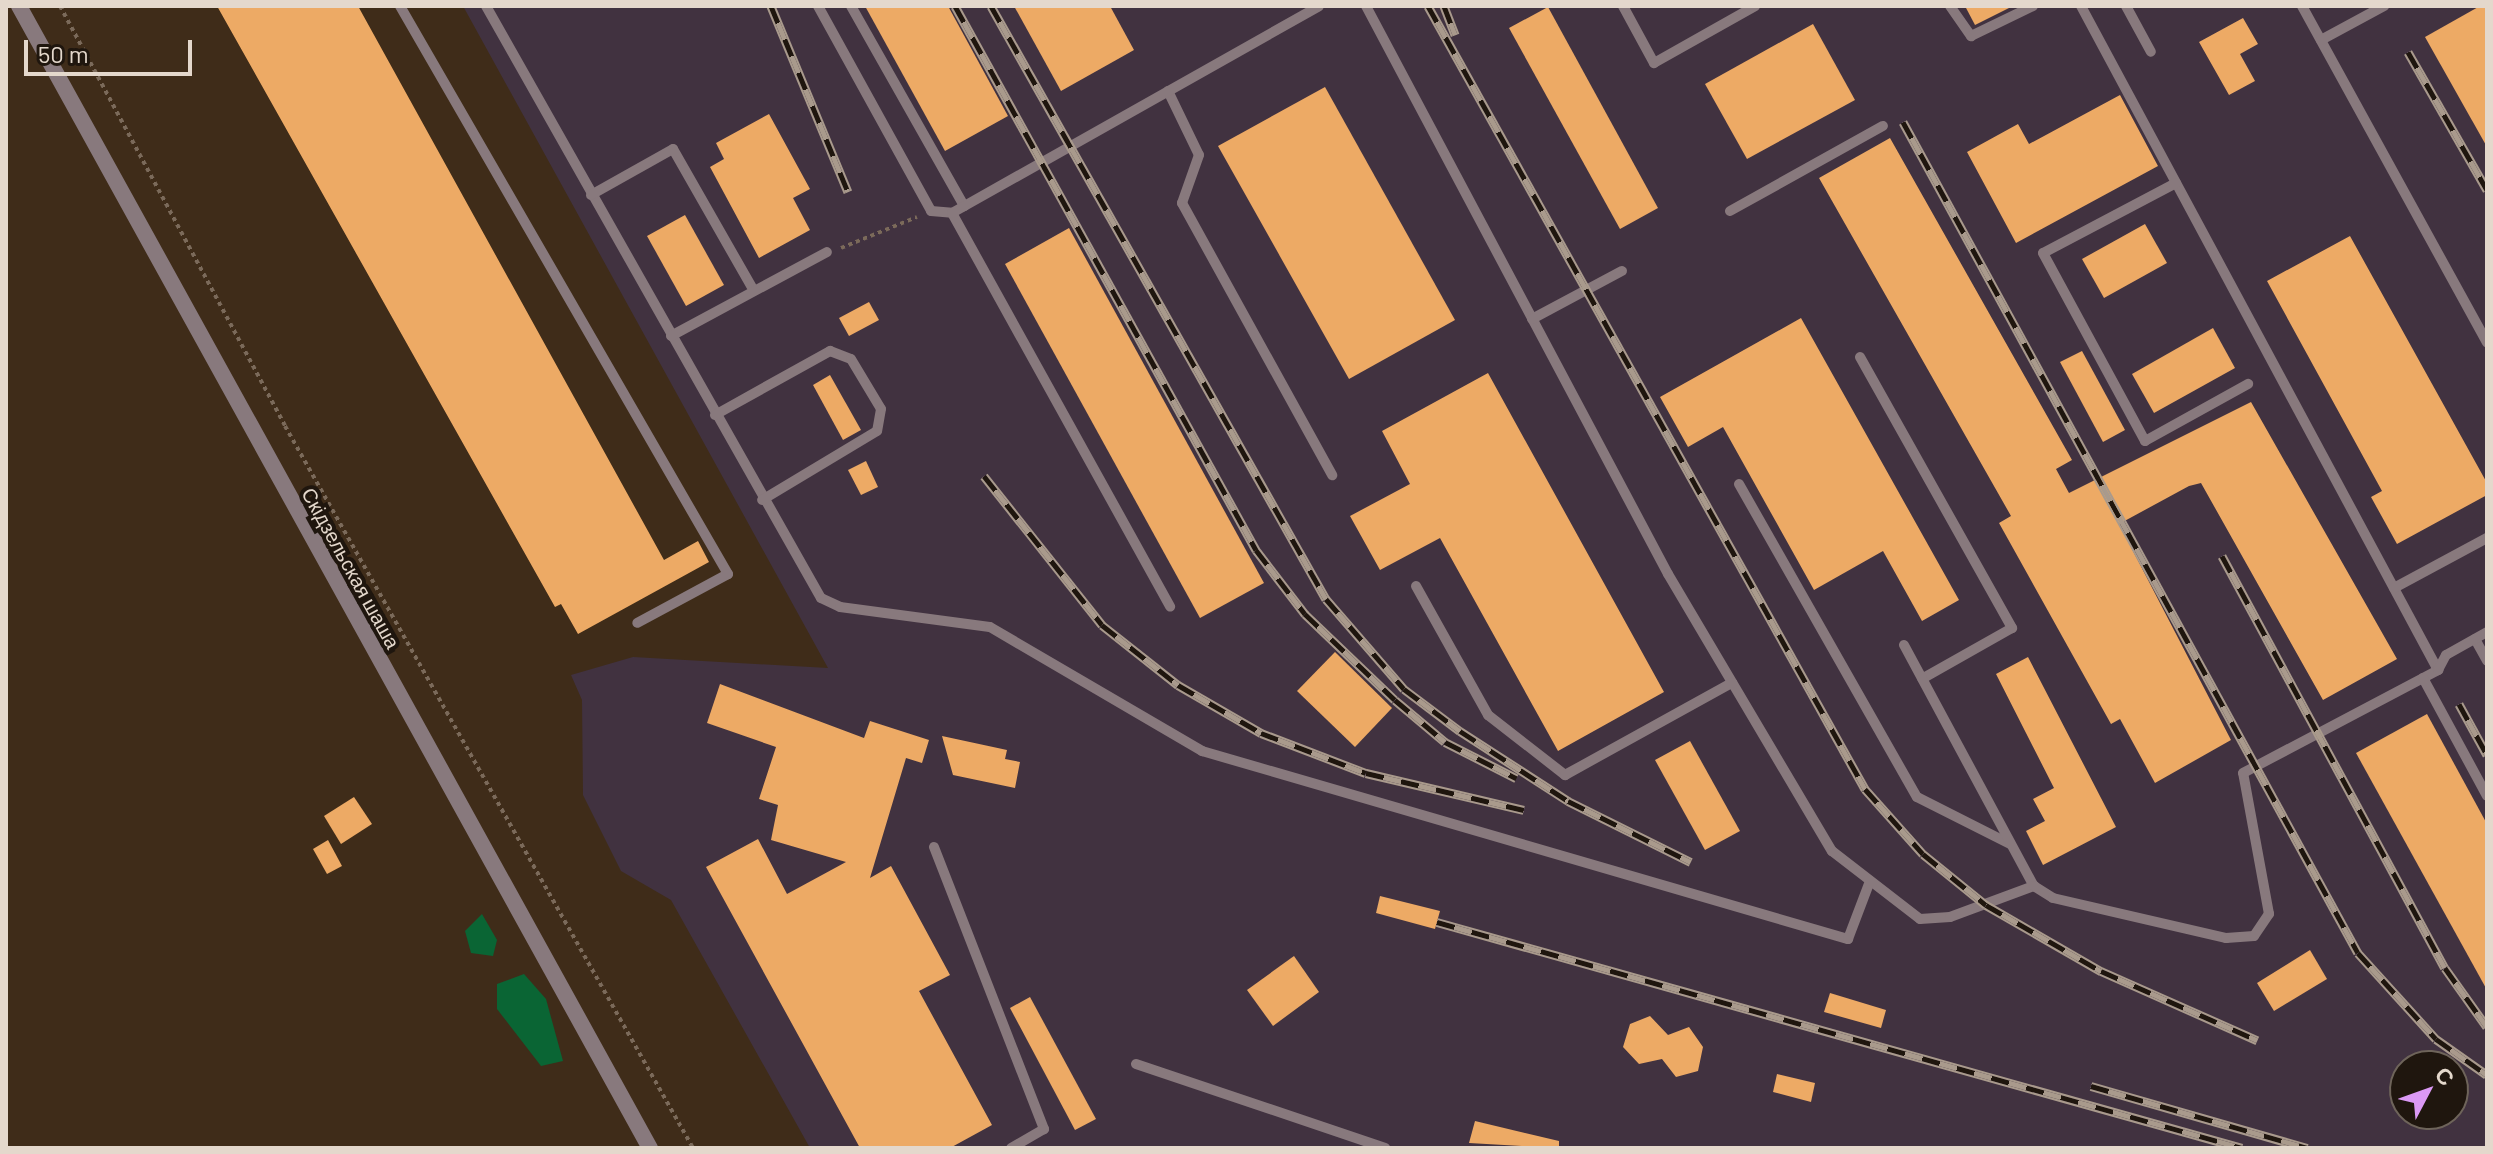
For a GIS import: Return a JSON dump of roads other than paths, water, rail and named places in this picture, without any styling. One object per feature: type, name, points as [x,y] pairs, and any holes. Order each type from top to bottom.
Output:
[{"type":"street","name":"Скідзельская шаша","points":[[19,6],[650,1148]]},
{"type":"lane","points":[[400,6],[728,574],[637,623]]},
{"type":"lane","points":[[486,6],[762,500],[821,598],[840,607],[990,627],[1202,751],[1848,939],[1870,881]]},
{"type":"lane","points":[[818,6],[931,211],[952,213],[1319,6]]},
{"type":"lane","points":[[851,6],[964,206]]},
{"type":"lane","points":[[1366,6],[1532,319],[1732,683],[1832,851],[1920,919],[1950,917],[2034,886]]},
{"type":"lane","points":[[1623,6],[1654,63],[1755,6]]},
{"type":"lane","points":[[1950,6],[1971,36],[2033,6]]},
{"type":"lane","points":[[2081,6],[2438,670]]},
{"type":"lane","points":[[2126,6],[2151,52]]},
{"type":"lane","points":[[2302,6],[2487,343]]},
{"type":"lane","points":[[2321,40],[2384,6]]},
{"type":"lane","points":[[1168,91],[1199,155],[1182,203],[1332,475]]},
{"type":"lane","points":[[1730,211],[1883,126]]},
{"type":"lane","points":[[591,195],[673,149],[754,291]]},
{"type":"lane","points":[[2176,183],[2043,253],[2145,441],[2248,384]]},
{"type":"lane","points":[[952,213],[1170,607]]},
{"type":"lane","points":[[671,336],[827,252]]},
{"type":"lane","points":[[1532,319],[1622,271]]},
{"type":"lane","points":[[715,415],[830,351],[851,359],[881,409],[877,431],[762,500]]},
{"type":"lane","points":[[1860,357],[2012,628],[1922,679]]},
{"type":"lane","points":[[1739,484],[1917,797],[2012,845]]},
{"type":"lane","points":[[2394,588],[2487,538]]},
{"type":"lane","points":[[1416,586],[1488,715],[1565,775],[1732,683]]},
{"type":"lane","points":[[1904,645],[2034,886],[2053,898],[2226,938],[2254,936],[2269,914],[2243,773],[2438,670],[2446,655],[2487,632]]},
{"type":"lane","points":[[2475,639],[2487,661]]},
{"type":"lane","points":[[2423,678],[2487,796]]},
{"type":"lane","points":[[934,847],[1044,1129],[1011,1148]]},
{"type":"lane","points":[[1136,1064],[1385,1148]]},
{"type":"railway","points":[[771,6],[848,192]]},
{"type":"railway","points":[[955,6],[1256,550],[1305,614],[1395,700],[1445,742],[1516,778]]},
{"type":"railway","points":[[991,6],[1326,599],[1404,689],[1460,731],[1568,801],[1691,862]]},
{"type":"railway","points":[[1428,6],[1865,789],[1923,854],[1986,905],[2101,971],[2257,1040]]},
{"type":"railway","points":[[1444,6],[1455,35]]},
{"type":"railway","points":[[2408,52],[2487,190]]},
{"type":"railway","points":[[1903,122],[2358,953],[2436,1039],[2487,1075]]},
{"type":"railway","points":[[984,476],[1102,625],[1178,685],[1261,733],[1366,773],[1524,810]]},
{"type":"railway","points":[[2222,556],[2445,968],[2487,1027]]},
{"type":"railway","points":[[2459,704],[2487,755]]},
{"type":"railway","points":[[1437,922],[2242,1148]]},
{"type":"railway","points":[[2091,1086],[2307,1148]]}]
